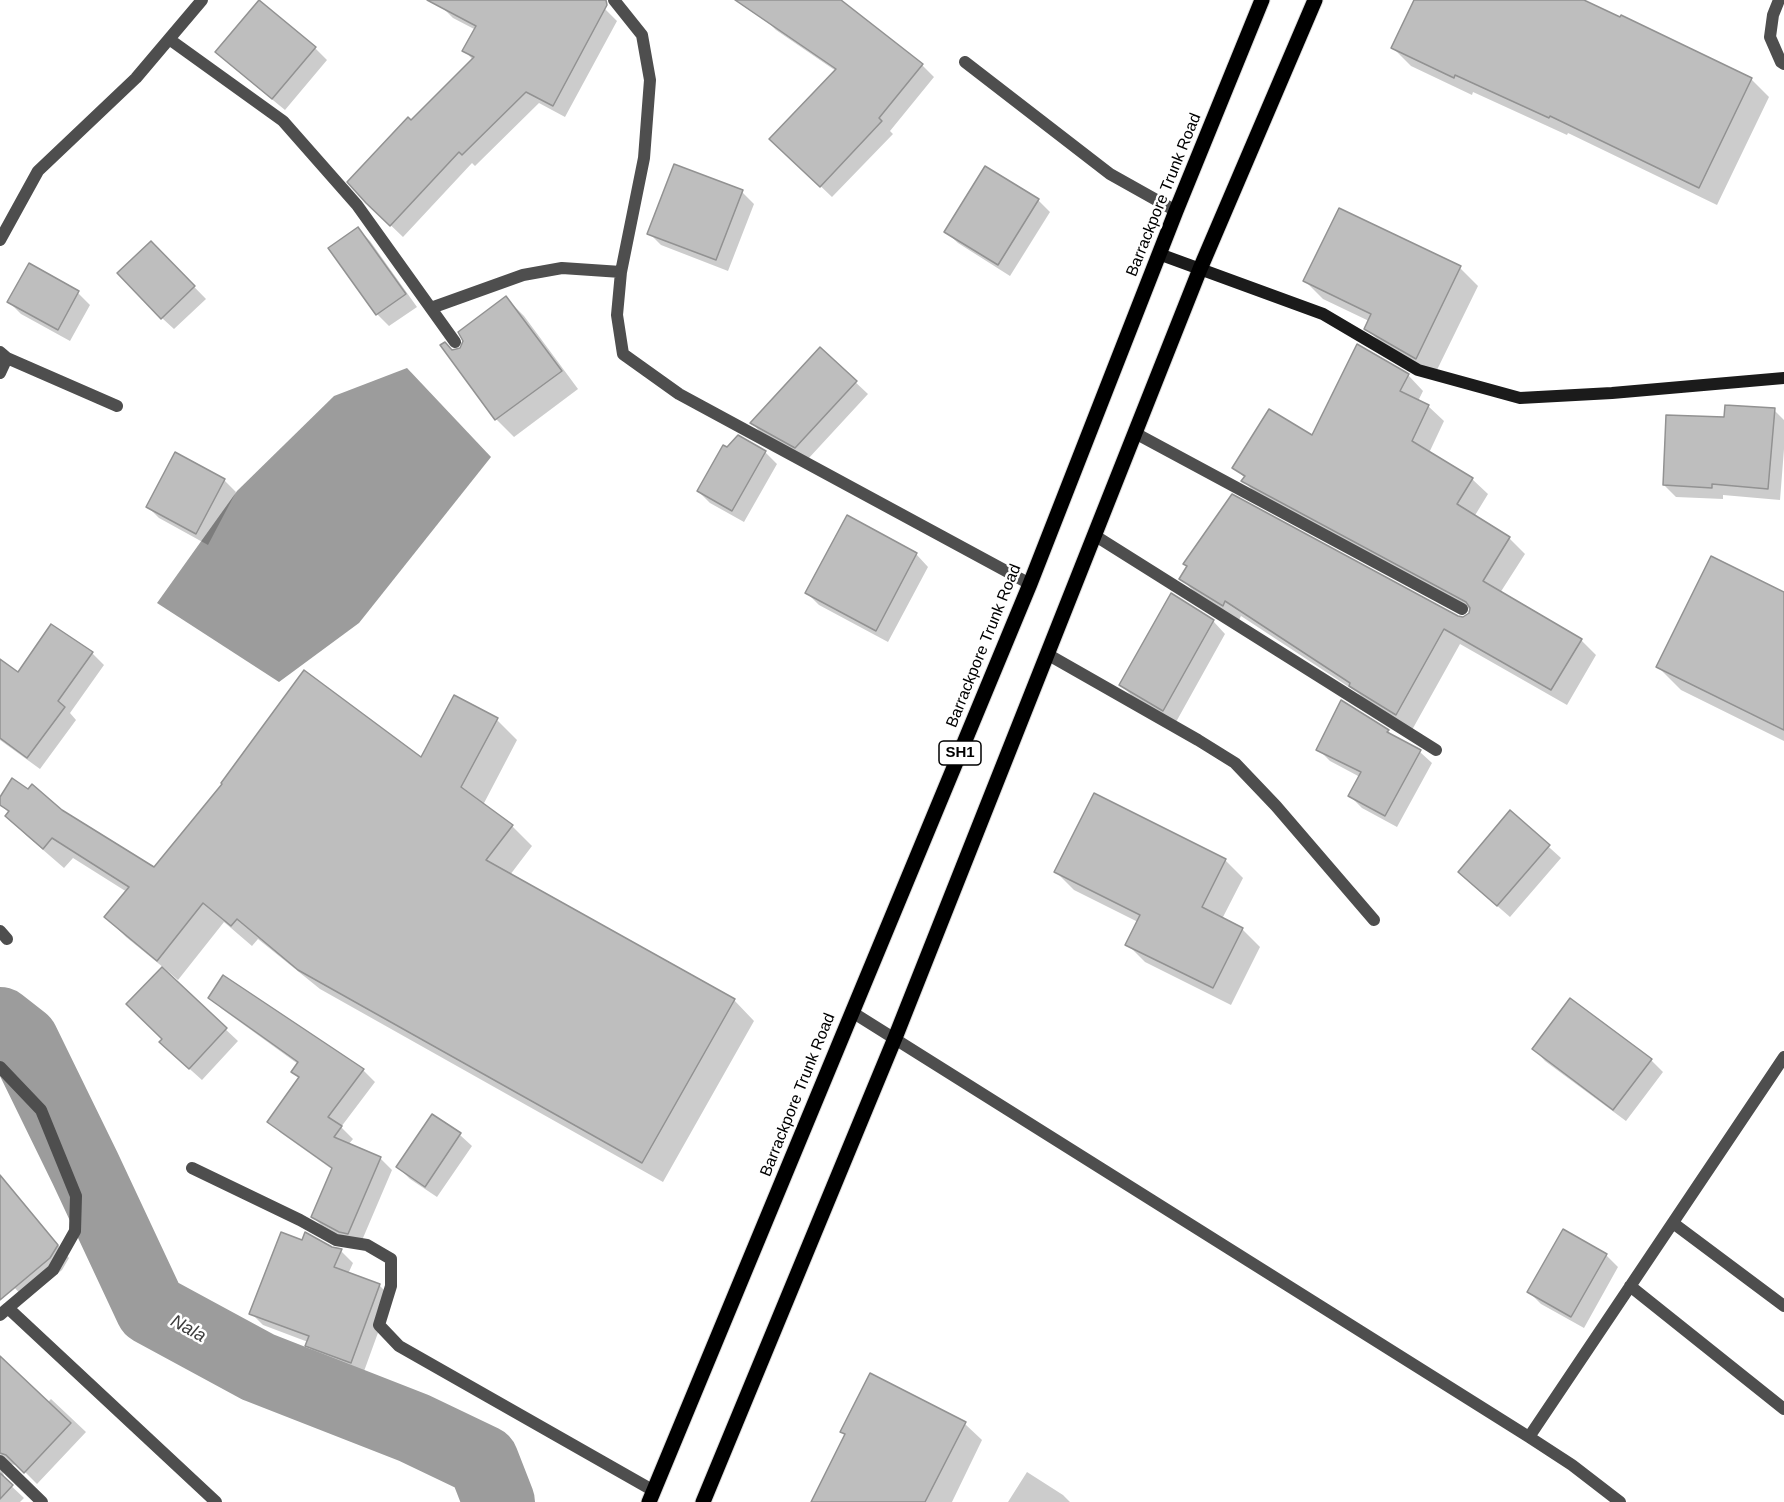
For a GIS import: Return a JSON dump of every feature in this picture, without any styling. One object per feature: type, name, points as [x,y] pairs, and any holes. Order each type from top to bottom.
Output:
[{"type":"main road","name":"Barrackpore Trunk Road","points":[[652,1497],[1030,584],[1176,211],[1262,0]]},
{"type":"main road","name":"SH1","points":[[703,1502],[895,1038],[1200,269],[1315,0]]},
{"type":"street","points":[[0,240],[38,171],[136,78],[202,0]]},
{"type":"street","points":[[614,0],[642,35],[650,80],[644,158],[621,272],[617,315],[623,354],[679,394],[1030,584]]},
{"type":"street","points":[[1779,0],[1773,15],[1770,37],[1784,64]]},
{"type":"street","points":[[169,39],[283,121],[357,205],[455,342]]},
{"type":"street","points":[[965,62],[1110,174],[1176,211]]},
{"type":"street","points":[[1159,254],[1323,314],[1418,370],[1520,398],[1612,393],[1784,378]]},
{"type":"street","points":[[431,308],[523,275],[562,268],[621,272]]},
{"type":"street","points":[[0,373],[4,355],[117,406]]},
{"type":"street","points":[[1135,433],[1462,609]]},
{"type":"street","points":[[1094,535],[1436,750]]},
{"type":"street","points":[[1047,654],[1235,763],[1276,806],[1374,920]]},
{"type":"street","points":[[852,1012],[1529,1437],[1620,1502]]},
{"type":"street","points":[[1529,1437],[1784,1057]]},
{"type":"street","points":[[0,1067],[41,1110],[76,1196],[75,1231],[53,1270],[4,1312],[216,1502]]},
{"type":"street","points":[[192,1168],[336,1240],[367,1245],[391,1259],[391,1286],[379,1325],[399,1346],[652,1497]]},
{"type":"street","points":[[1673,1223],[1784,1306]]},
{"type":"street","points":[[1630,1286],[1784,1409]]},
{"type":"street","points":[[0,1461],[42,1502]]},
{"type":"shaded area","points":[[407,368],[491,457],[359,623],[279,682],[157,603],[237,491],[334,396]]},
{"type":"building","points":[[259,0],[316,47],[272,99],[215,52]]},
{"type":"building","points":[[427,0],[606,0],[607,5],[553,106],[526,92],[462,155],[459,152],[390,226],[347,182],[408,117],[411,120],[474,57],[462,51],[476,26]]},
{"type":"building","points":[[735,0],[841,0],[923,64],[879,118],[882,121],[820,187],[769,139],[836,69]]},
{"type":"building","points":[[1414,0],[1584,0],[1620,17],[1621,15],[1752,78],[1699,188],[1550,116],[1549,118],[1455,75],[1454,78],[1391,48]]},
{"type":"building","points":[[674,164],[743,190],[716,260],[647,234]]},
{"type":"building","points":[[985,166],[1039,199],[998,265],[944,232]]},
{"type":"building","points":[[1339,208],[1461,266],[1416,359],[1364,329],[1371,314],[1303,281]]},
{"type":"building","points":[[358,227],[406,294],[376,315],[328,248]]},
{"type":"building","points":[[151,241],[195,286],[161,319],[117,273]]},
{"type":"building","points":[[29,263],[79,291],[58,330],[7,302]]},
{"type":"building","points":[[506,296],[562,371],[495,420],[440,345],[445,342],[452,350],[460,348],[463,341],[458,332]]},
{"type":"building","points":[[1357,344],[1409,374],[1400,391],[1429,405],[1412,441],[1473,478],[1457,504],[1510,537],[1483,581],[1582,639],[1551,690],[1444,629],[1396,715],[1349,686],[1350,683],[1225,601],[1223,606],[1179,579],[1187,566],[1183,564],[1232,494],[1458,616],[1463,617],[1469,613],[1470,608],[1466,602],[1241,481],[1245,476],[1232,468],[1269,409],[1312,435]]},
{"type":"building","points":[[820,347],[857,381],[795,448],[750,423]]},
{"type":"building","points":[[1725,405],[1775,408],[1768,489],[1712,484],[1712,488],[1663,485],[1666,415],[1724,417]]},
{"type":"building","points":[[738,435],[766,451],[732,511],[697,491],[723,445],[727,447]]},
{"type":"building","points":[[175,452],[225,479],[196,534],[146,507]]},
{"type":"building","points":[[847,515],[917,553],[876,631],[805,593]]},
{"type":"building","points":[[1711,556],[1784,592],[1784,730],[1656,667]]},
{"type":"building","points":[[1171,593],[1214,620],[1163,711],[1119,685]]},
{"type":"building","points":[[51,624],[93,652],[58,701],[65,707],[27,758],[0,738],[0,659],[18,672]]},
{"type":"building","points":[[304,670],[421,757],[454,695],[498,718],[461,787],[513,825],[486,860],[735,999],[642,1163],[298,970],[237,919],[231,926],[203,903],[157,961],[104,917],[129,887],[52,838],[43,849],[5,816],[9,811],[0,805],[0,797],[12,778],[28,789],[32,784],[62,810],[154,867],[222,784]]},
{"type":"building","points":[[1341,700],[1389,730],[1387,732],[1421,750],[1385,816],[1348,796],[1361,772],[1316,750]]},
{"type":"building","points":[[1094,793],[1226,859],[1202,907],[1243,928],[1213,988],[1125,945],[1140,915],[1054,872]]},
{"type":"building","points":[[1510,810],[1550,845],[1497,906],[1458,872]]},
{"type":"building","points":[[162,967],[227,1028],[189,1069],[159,1042],[162,1039],[126,1004]]},
{"type":"building","points":[[223,975],[364,1069],[328,1117],[342,1126],[334,1137],[381,1157],[348,1234],[339,1232],[311,1217],[332,1168],[267,1122],[299,1077],[291,1072],[298,1062],[208,998]]},
{"type":"building","points":[[1570,998],[1652,1059],[1613,1110],[1532,1049]]},
{"type":"building","points":[[432,1114],[461,1133],[425,1187],[396,1167]]},
{"type":"building","points":[[0,1175],[58,1245],[50,1258],[0,1300]]},
{"type":"building","points":[[1563,1229],[1607,1254],[1571,1317],[1527,1292]]},
{"type":"building","points":[[281,1232],[302,1240],[305,1232],[332,1247],[342,1249],[334,1267],[380,1284],[351,1363],[305,1346],[309,1336],[249,1314]]},
{"type":"building","points":[[0,1356],[71,1423],[24,1473],[6,1455],[0,1453]]},
{"type":"building","points":[[870,1373],[966,1422],[925,1502],[811,1502],[845,1434],[840,1432]]},
{"type":"building","points":[[0,1473],[13,1485],[0,1499]]},
{"type":"waterway","name":"Nala","points":[[0,1023],[23,1041],[151,1309],[258,1367],[414,1428],[483,1461],[499,1502]]}]
